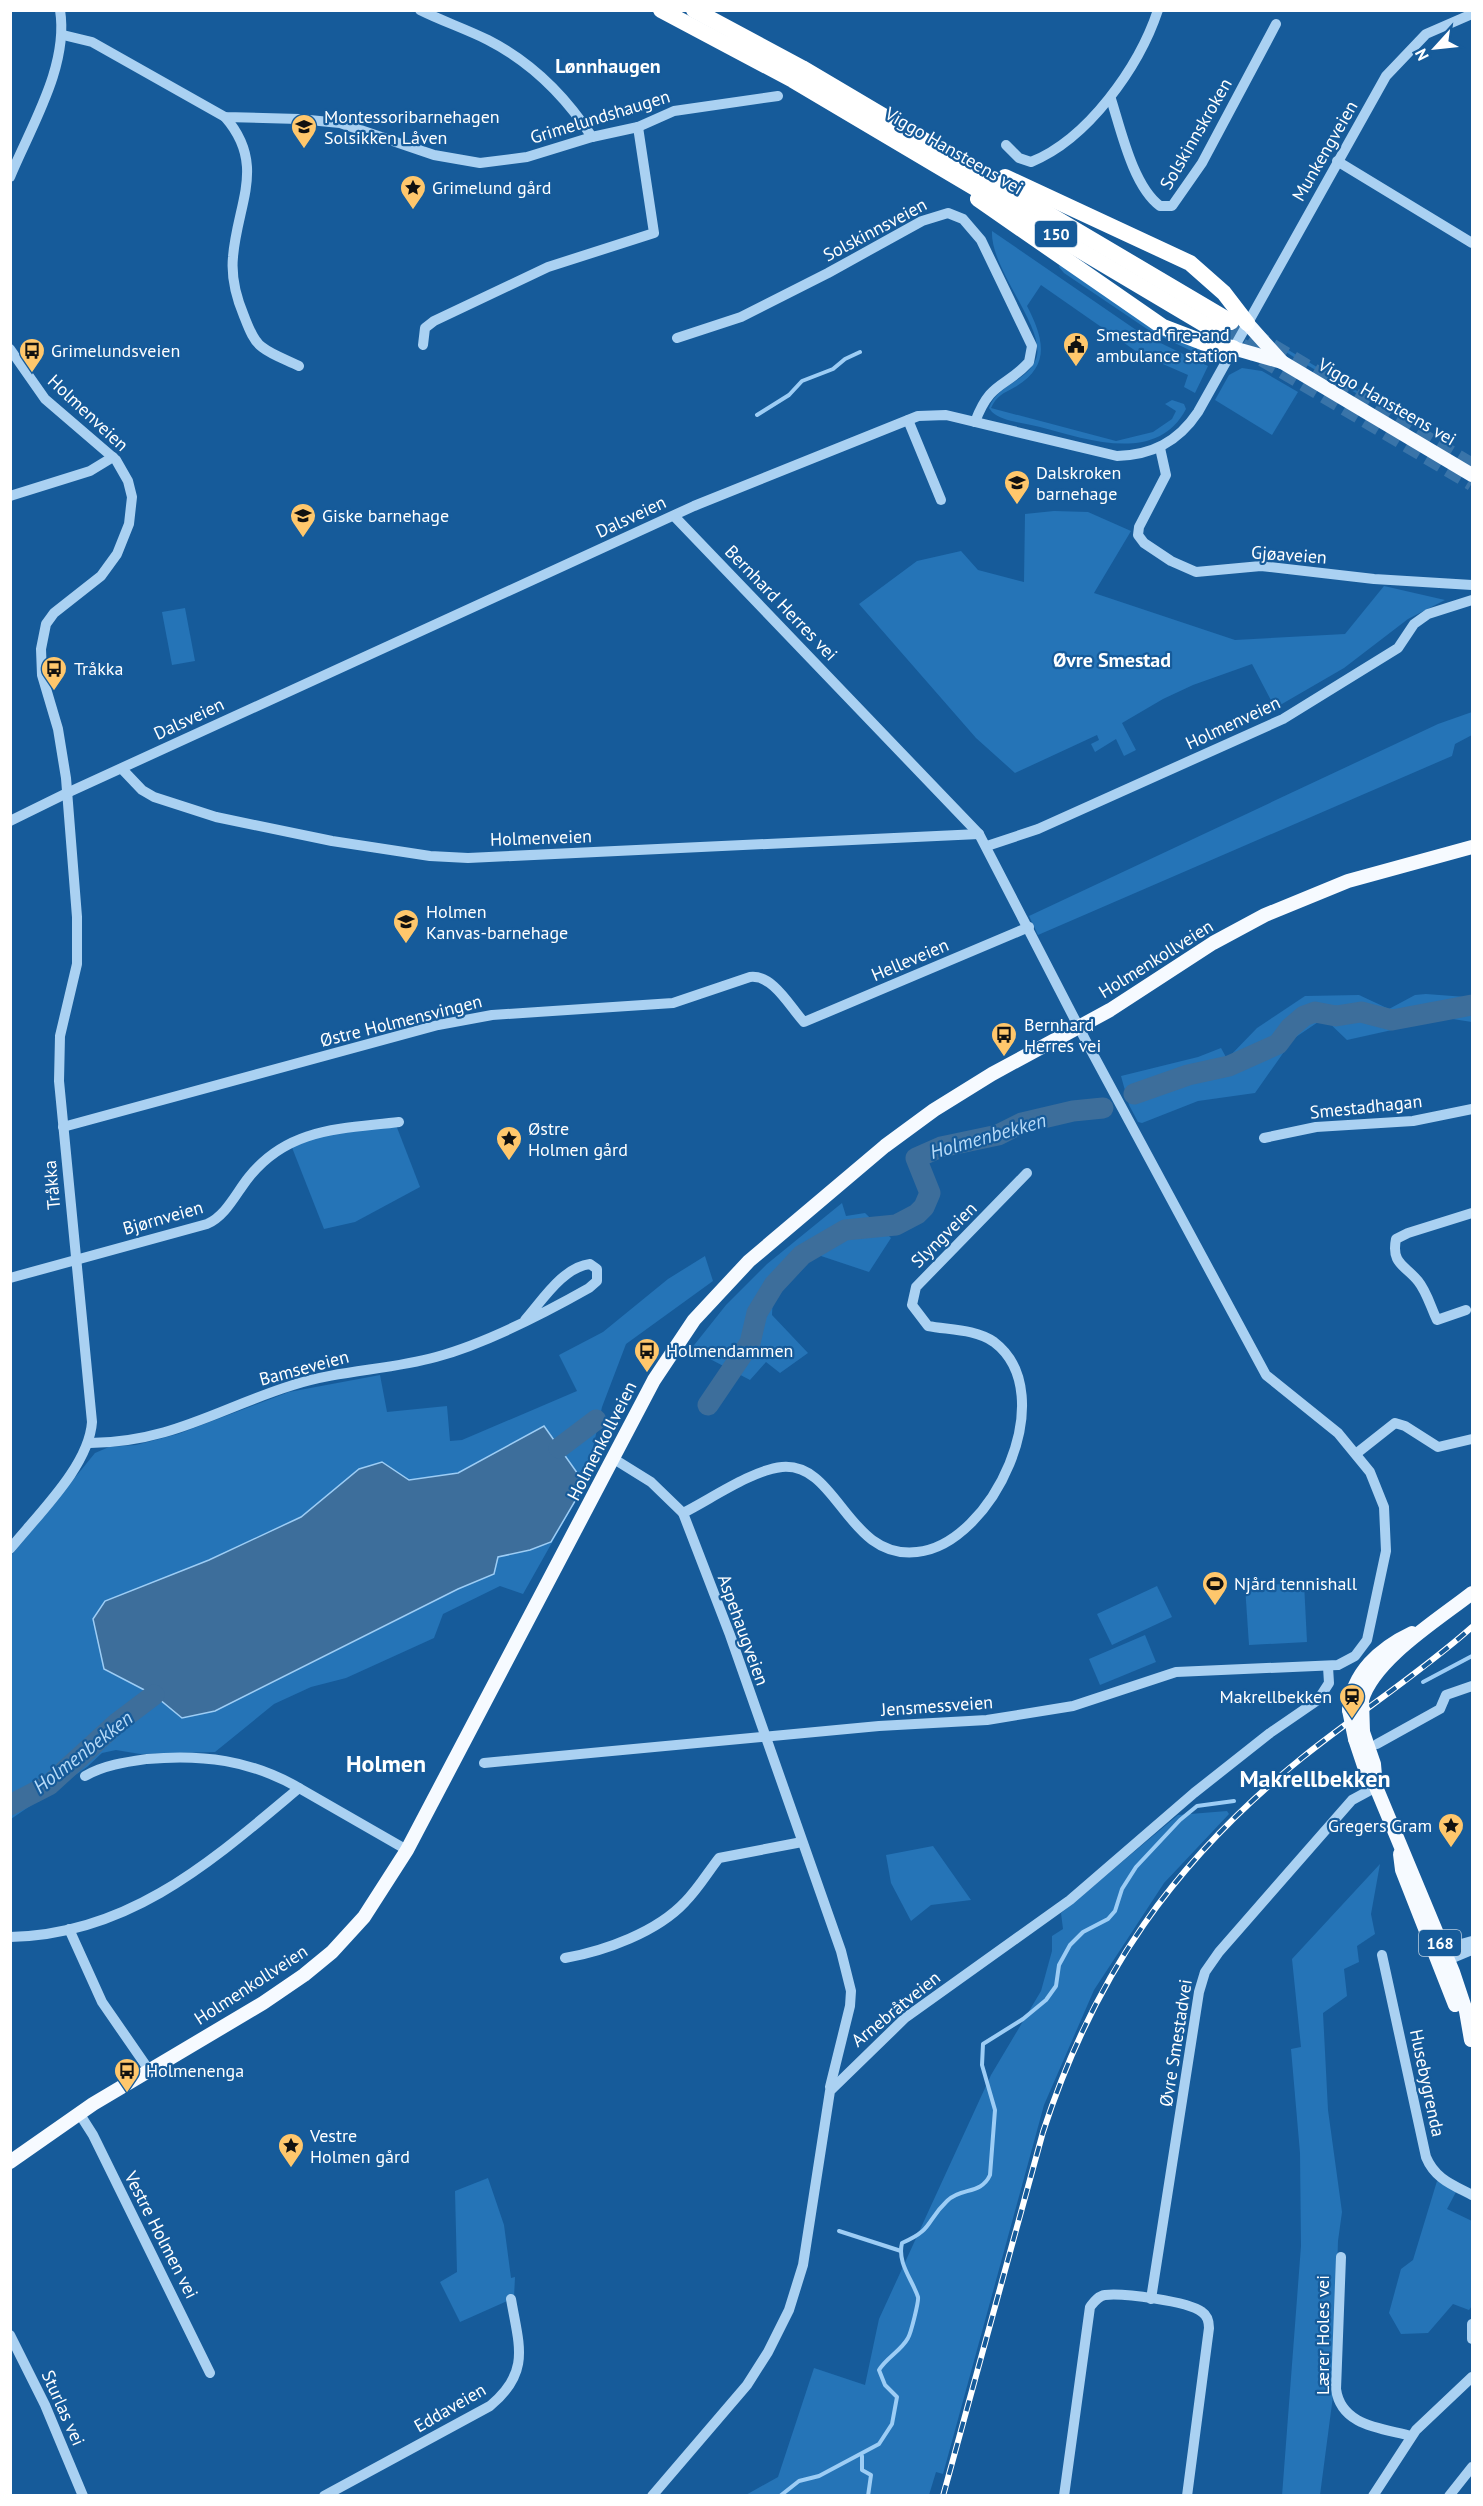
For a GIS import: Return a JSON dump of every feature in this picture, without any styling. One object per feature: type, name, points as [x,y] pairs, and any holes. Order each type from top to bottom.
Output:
[{"type":"highway","name":"Viggo Hansteens vei","points":[[662,10],[793,80],[1234,332]]},
{"type":"highway","name":"Viggo Hansteens vei","points":[[694,10],[802,68],[925,140],[1234,332]]},
{"type":"highway","points":[[889,136],[1148,318],[1193,339],[1234,332],[1224,293],[1190,263],[925,140]]},
{"type":"main road","name":"Viggo Hansteens vei","points":[[1234,332],[1281,362]]},
{"type":"main road","name":"Viggo Hansteens vei","points":[[1234,332],[1473,475]]},
{"type":"main road","name":"Holmenkollveien","points":[[10,2162],[79,2113],[269,1999],[325,1958],[364,1917],[407,1850],[643,1400],[674,1347],[704,1308],[748,1261],[919,1120],[992,1074],[1078,1028],[1213,943],[1282,907],[1366,876],[1473,848]]},
{"type":"main road","name":"168","points":[[1359,1735],[1362,1700],[1376,1672],[1425,1628],[1473,1593]]},
{"type":"main road","name":"168","points":[[1425,1628],[1392,1644],[1368,1663],[1353,1687],[1349,1710],[1359,1735],[1364,1766],[1375,1784],[1400,1849],[1402,1870],[1442,1956],[1472,2042]]},
{"type":"street","points":[[10,177],[57,65],[63,35],[60,10]]},
{"type":"street","points":[[420,10],[486,39],[522,62],[558,94],[592,137]]},
{"type":"street","points":[[1006,145],[1023,161],[1037,159],[1066,140],[1111,99],[1144,45],[1158,10]]},
{"type":"street","name":"Munkengveien","points":[[1234,332],[1386,76],[1433,30],[1473,14]]},
{"type":"street","name":"Solskinnskroken","points":[[1111,99],[1134,166],[1146,191],[1160,206],[1172,207],[1202,163],[1276,24]]},
{"type":"street","name":"Grimelundshaugen","points":[[63,35],[92,42],[225,117],[300,119],[340,123],[434,155],[480,163],[526,158],[592,137],[638,127],[674,111],[778,96]]},
{"type":"street","points":[[225,117],[240,140],[249,171],[233,257],[234,280],[241,309],[260,346],[299,366]]},
{"type":"street","points":[[423,345],[425,328],[434,321],[548,267],[654,233],[638,127]]},
{"type":"street","points":[[1337,161],[1473,243]]},
{"type":"street","name":"Solskinnsveien","points":[[676,338],[741,317],[921,221],[948,213],[963,219],[981,240],[1032,346],[1029,362],[992,391],[985,399],[975,422]]},
{"type":"street","name":"Dalsveien","points":[[10,821],[67,792],[122,769],[674,516],[908,420],[939,414],[1117,456],[1141,454],[1160,448],[1175,439],[1190,424],[1234,332]]},
{"type":"street","name":"Holmenveien","points":[[10,349],[45,399],[112,457],[124,473],[132,497],[123,542],[114,560],[101,576],[57,608],[46,624],[42,639],[42,675],[58,729],[67,792]]},
{"type":"street","points":[[908,420],[941,500]]},
{"type":"street","name":"Gjøaveien","points":[[1160,448],[1166,475],[1139,527],[1138,535],[1144,543],[1189,570],[1204,573],[1273,567],[1359,578],[1473,585]]},
{"type":"street","points":[[10,496],[90,471],[112,457]]},
{"type":"street","name":"Bernhard Herres vei","points":[[674,516],[979,834],[987,846],[1078,1028],[1266,1376],[1338,1433],[1357,1454],[1374,1481],[1384,1507],[1387,1524],[1386,1551],[1370,1630]]},
{"type":"street","name":"Holmenveien","points":[[987,846],[1038,829],[1283,719],[1398,648],[1414,624],[1428,614],[1473,600]]},
{"type":"street","name":"Holmenveien","points":[[122,769],[148,794],[190,809],[315,838],[430,856],[468,858],[961,837],[979,834]]},
{"type":"street","name":"Tråkka","points":[[67,792],[78,949],[75,978],[59,1047],[63,1127],[92,1422],[88,1447]]},
{"type":"street","name":"Helleveien","points":[[804,1022],[1029,927]]},
{"type":"street","name":"Østre Holmensvingen","points":[[63,1127],[438,1024],[492,1015],[673,1003],[750,977],[760,977],[770,983],[804,1022]]},
{"type":"street","name":"Smestadhagan","points":[[1263,1138],[1316,1127],[1413,1121],[1473,1109]]},
{"type":"street","name":"Bjørnveien","points":[[10,1278],[75,1258],[213,1222],[253,1172],[284,1146],[302,1136],[399,1122]]},
{"type":"street","name":"Slyngveien","points":[[683,1513],[765,1471],[794,1467],[806,1469],[817,1477],[866,1536],[894,1550],[925,1551],[942,1545],[976,1518],[1003,1479],[1012,1460],[1022,1415],[1018,1384],[1009,1360],[994,1343],[975,1333],[928,1326],[912,1305],[916,1287],[1027,1173]]},
{"type":"street","points":[[1466,1310],[1437,1320],[1419,1282],[1400,1265],[1393,1251],[1396,1239],[1408,1233],[1473,1213]]},
{"type":"street","name":"Bamseveien","points":[[88,1447],[157,1436],[295,1384],[343,1373],[435,1358],[481,1342],[525,1320],[589,1288],[597,1281],[597,1269],[590,1264],[580,1265],[570,1271],[525,1320]]},
{"type":"street","points":[[1357,1454],[1395,1423],[1405,1426],[1438,1447],[1473,1438]]},
{"type":"street","points":[[10,1549],[88,1447]]},
{"type":"street","name":"Aspehaugveien","points":[[614,1459],[651,1482],[683,1513],[730,1635],[764,1738],[841,1951],[851,1990],[850,2006],[830,2091]]},
{"type":"street","name":"Jensmessveien","points":[[484,1763],[879,1726],[1003,1718],[1072,1706],[1176,1672],[1328,1666],[1355,1656],[1364,1646],[1370,1630]]},
{"type":"street","name":"Arnebråtveien","points":[[830,2091],[905,2018],[1070,1900],[1194,1793],[1270,1733],[1318,1700],[1329,1683],[1328,1666]]},
{"type":"street","points":[[1377,1744],[1440,1709],[1446,1695],[1473,1686]]},
{"type":"street","points":[[85,1776],[121,1763],[191,1756],[234,1761],[272,1774],[407,1850]]},
{"type":"street","name":"Øvre Smestadvei","points":[[1151,2299],[1199,1992],[1205,1972],[1219,1952],[1352,1800],[1375,1784]]},
{"type":"street","points":[[10,1936],[69,1929],[136,1907],[180,1883],[299,1788]]},
{"type":"street","points":[[565,1958],[628,1940],[670,1914],[685,1902],[719,1858],[802,1842]]},
{"type":"street","points":[[69,1929],[102,2002],[149,2070]]},
{"type":"street","points":[[1442,1956],[1473,1941]]},
{"type":"street","points":[[1442,1956],[1473,1950]]},
{"type":"street","name":"Husebygrenda","points":[[1382,1955],[1426,2157],[1431,2169],[1440,2178],[1473,2194]]},
{"type":"street","points":[[652,2496],[747,2385],[768,2352],[789,2310],[805,2254],[830,2091]]},
{"type":"street","name":"Vestre Holmen vei","points":[[79,2113],[93,2135],[210,2373]]},
{"type":"street","name":"Lærer Holes vei","points":[[1341,2257],[1336,2389],[1338,2402],[1344,2412],[1353,2419],[1411,2436]]},
{"type":"street","points":[[1064,2496],[1090,2307],[1102,2296],[1151,2299],[1198,2309],[1209,2322],[1187,2496]]},
{"type":"street","name":"Eddaveien","points":[[324,2496],[490,2406],[506,2393],[519,2368],[517,2335],[511,2300]]},
{"type":"street","points":[[1473,2324],[1473,2339]]},
{"type":"street","name":"Sturlas vei","points":[[10,2335],[47,2408],[83,2496]]},
{"type":"street","points":[[1373,2496],[1411,2436],[1473,2377]]},
{"type":"street","points":[[1449,2496],[1473,2467]]},
{"type":"shaded area","points":[[992,231],[1142,334],[1208,366],[1195,393],[1184,387],[1188,375],[1140,354],[1041,285],[1027,306],[1040,341],[1039,361],[1027,379],[1001,395],[991,408],[1116,441],[1153,432],[1172,419],[1176,411],[1165,404],[1172,400],[1184,404],[1186,409],[1173,426],[1157,437],[1119,444],[1015,422],[992,412],[989,408],[998,393],[1032,367],[1036,359],[1037,346],[1026,316],[1000,263]]},
{"type":"shaded area","points":[[1060,264],[1209,351],[1214,362],[1150,331],[1064,273],[1059,267]]},
{"type":"shaded area","points":[[1285,348],[1389,412],[1300,361],[1286,352]]},
{"type":"shaded area","points":[[1242,368],[1262,371],[1298,392],[1272,435],[1215,400],[1229,375]]},
{"type":"shaded area","points":[[1054,511],[1088,512],[1131,531],[1094,593],[1235,640],[1345,634],[1384,586],[1445,600],[1408,619],[1344,668],[1275,708],[1252,664],[1193,685],[1163,699],[1122,723],[1136,750],[1124,756],[1116,739],[1095,752],[1091,744],[1099,740],[1097,735],[1015,773],[976,738],[859,604],[917,561],[961,551],[978,570],[1024,582],[1025,514]]},
{"type":"shaded area","points":[[185,608],[195,661],[172,665],[162,612]]},
{"type":"shaded area","points":[[1472,712],[1472,735],[1455,744],[1452,756],[1038,935],[1029,916],[1438,724]]},
{"type":"shaded area","points":[[1359,995],[1389,1009],[1415,995],[1466,997],[1472,995],[1472,1022],[1446,1018],[1347,1040],[1324,1018],[1293,1039],[1255,1093],[1198,1101],[1142,1123],[1138,1122],[1129,1105],[1121,1076],[1198,1057],[1221,1048],[1227,1059],[1257,1028],[1305,996]]},
{"type":"shaded area","points":[[396,1125],[420,1187],[355,1222],[324,1229],[291,1145],[312,1136]]},
{"type":"shaded area","points":[[842,1203],[846,1216],[865,1213],[891,1238],[869,1272],[803,1250],[774,1276],[772,1315],[808,1353],[780,1373],[766,1362],[750,1380],[691,1349],[726,1305],[767,1264]]},
{"type":"shaded area","points":[[705,1256],[713,1281],[626,1344],[602,1407],[585,1484],[523,1594],[500,1586],[443,1614],[434,1638],[346,1678],[311,1687],[274,1704],[215,1752],[140,1754],[116,1750],[102,1753],[87,1767],[11,1819],[10,1557],[95,1453],[109,1447],[136,1445],[178,1434],[289,1392],[380,1375],[387,1412],[447,1406],[450,1441],[462,1440],[577,1391],[559,1355],[603,1332],[668,1279]],"holes":[[[543,1426],[559,1448],[530,1550],[497,1557],[494,1574],[458,1589],[215,1711],[182,1718],[154,1695],[104,1669],[209,1560],[301,1517],[359,1469],[409,1480],[458,1473]]]},
{"type":"shaded area","points":[[544,1426],[585,1484],[551,1542],[530,1550],[498,1557],[494,1574],[458,1589],[215,1711],[182,1718],[154,1695],[104,1669],[93,1619],[105,1601],[209,1560],[301,1517],[359,1469],[382,1462],[409,1480],[458,1473]]},
{"type":"shaded area","points":[[1304,1583],[1307,1642],[1249,1645],[1245,1586]]},
{"type":"shaded area","points":[[1157,1586],[1172,1617],[1112,1645],[1097,1614]]},
{"type":"shaded area","points":[[1145,1635],[1156,1662],[1100,1685],[1089,1659]]},
{"type":"shaded area","points":[[1227,1811],[1229,1814],[1164,1883],[1094,1990],[1044,2105],[943,2474],[936,2472],[929,2495],[744,2496],[778,2477],[814,2368],[865,2385],[879,2319],[991,2075],[1041,1991],[1052,1951],[1052,1936],[1063,1929],[1061,1913],[1178,1815]]},
{"type":"shaded area","points":[[933,1846],[971,1900],[931,1905],[911,1921],[891,1883],[886,1855]]},
{"type":"shaded area","points":[[1380,1864],[1371,1914],[1375,1934],[1357,1946],[1359,1962],[1344,1969],[1347,1996],[1323,2013],[1328,2110],[1342,2212],[1338,2241],[1333,2396],[1320,2495],[1282,2496],[1301,2246],[1300,2153],[1291,2049],[1301,2047],[1292,1959]]},
{"type":"shaded area","points":[[488,2178],[504,2225],[511,2278],[515,2277],[514,2298],[460,2322],[440,2282],[457,2272],[455,2191]]},
{"type":"shaded area","points":[[1437,2181],[1456,2192],[1447,2209],[1472,2221],[1472,2306],[1469,2310],[1453,2304],[1428,2333],[1401,2334],[1389,2313],[1401,2269],[1413,2260]]},
{"type":"waterway","points":[[757,415],[789,395],[802,381],[833,369],[845,359],[860,352]]},
{"type":"waterway","name":"Holmenbekken","points":[[1134,1094],[1188,1075],[1229,1066],[1278,1044],[1290,1028],[1304,1016],[1315,1012],[1336,1016],[1361,1012],[1392,1020],[1472,1005]]},
{"type":"waterway","name":"Holmenbekken","points":[[708,1405],[750,1343],[757,1313],[774,1285],[802,1255],[845,1230],[896,1225],[917,1214],[924,1207],[930,1193],[916,1158],[941,1147],[998,1135],[1022,1123],[1073,1111],[1103,1108]]},
{"type":"waterway","name":"Holmenbekken","points":[[559,1448],[596,1420]]},
{"type":"waterway","name":"Makrellbekken","points":[[1423,1682],[1472,1656]]},
{"type":"waterway","name":"Holmenbekken","points":[[10,1805],[49,1785],[117,1723],[154,1695]]},
{"type":"waterway","name":"Makrellbekken","points":[[780,2496],[799,2481],[819,2476],[879,2444],[892,2424],[897,2397],[885,2385],[879,2370],[908,2338],[918,2300],[903,2264],[902,2243],[924,2229],[952,2197],[981,2186],[990,2175],[995,2110],[982,2065],[983,2044],[1023,2019],[1046,2000],[1056,1986],[1059,1965],[1070,1945],[1083,1932],[1108,1919],[1115,1911],[1122,1889],[1136,1867],[1180,1820],[1197,1806],[1234,1801]]},
{"type":"waterway","points":[[839,2231],[901,2251]]},
{"type":"waterway","points":[[862,2456],[862,2470],[871,2475],[868,2496]]},
{"type":"tunnel","points":[[1231,322],[1472,466]]},
{"type":"tunnel","points":[[1221,334],[1472,483]]},
{"type":"railway","points":[[943,2496],[1043,2132],[1087,2022],[1114,1972],[1144,1925],[1177,1880],[1215,1837],[1303,1757],[1431,1661],[1472,1627]]},
{"type":"place","name":"Montessoribarnehagen Solsikken Låven","points":[[304,150]]},
{"type":"place","name":"Grimelund gård","points":[[413,211]]},
{"type":"place","name":"Smestad fire- and ambulance station","points":[[1076,368]]},
{"type":"place","name":"Grimelundsveien","points":[[32,374]]},
{"type":"place","name":"Dalskroken barnehage","points":[[1017,506]]},
{"type":"place","name":"Giske barnehage","points":[[303,539]]},
{"type":"place","name":"Tråkka","points":[[54,692]]},
{"type":"place","name":"Holmen Kanvas-barnehage","points":[[406,945]]},
{"type":"place","name":"Bernhard Herres vei","points":[[1004,1058]]},
{"type":"place","name":"Østre Holmen gård","points":[[509,1162]]},
{"type":"place","name":"Holmendammen","points":[[647,1374]]},
{"type":"place","name":"Njård tennishall","points":[[1215,1607]]},
{"type":"place","name":"Makrellbekken","points":[[1352,1720]]},
{"type":"place","name":"Gregers Gram","points":[[1451,1849]]},
{"type":"place","name":"Holmenenga","points":[[127,2094]]},
{"type":"place","name":"Vestre Holmen gård","points":[[291,2169]]},
{"type":"district","name":"Lønnhaugen","points":[[608,66]]},
{"type":"district","name":"Øvre Smestad","points":[[1112,660]]},
{"type":"district","name":"Holmen","points":[[386,1764]]},
{"type":"district","name":"Makrellbekken","points":[[1315,1779]]}]
